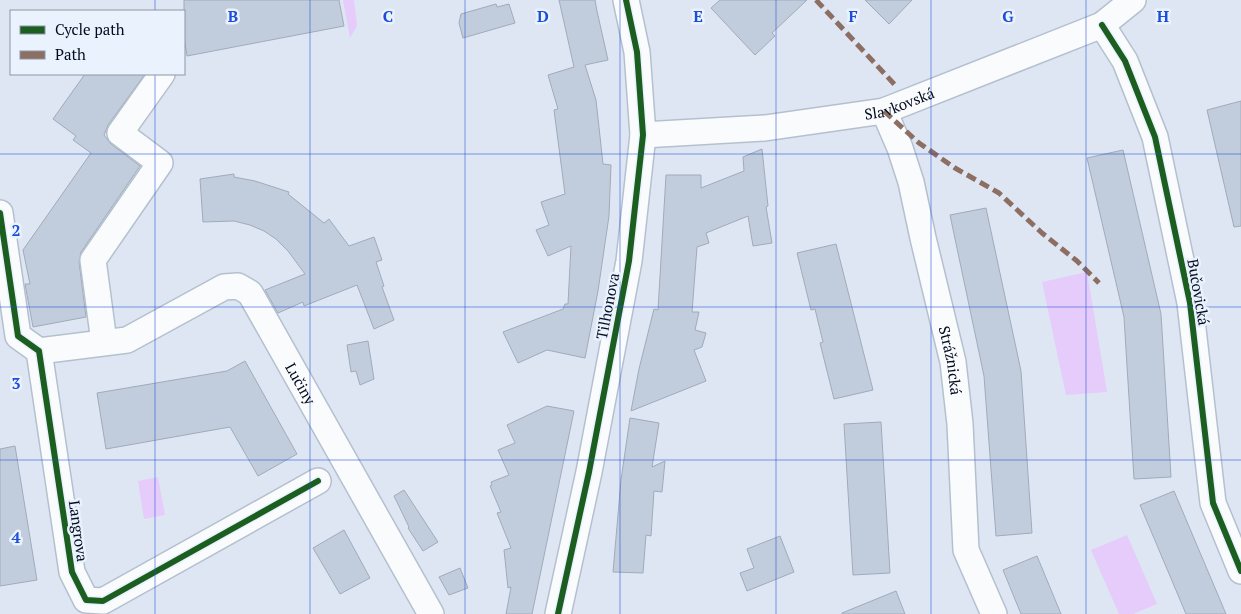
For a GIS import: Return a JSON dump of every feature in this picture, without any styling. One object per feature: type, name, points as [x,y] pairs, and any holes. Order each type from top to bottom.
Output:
[{"type":"street","name":"Tilhonova","points":[[558,614],[589,472],[629,261],[643,135],[637,52],[626,0]]},
{"type":"street","name":"Slavkovská","points":[[643,135],[765,128],[884,110],[1102,25],[1133,0]]},
{"type":"street","name":"Bučovická","points":[[1102,25],[1125,61],[1139,92],[1155,137],[1190,303],[1213,503],[1241,571]]},
{"type":"street","points":[[104,342],[94,260],[160,163],[120,132],[161,75]]},
{"type":"street","name":"Strážnická","points":[[884,110],[900,148],[911,182],[952,362],[960,424],[966,550],[994,614]]},
{"type":"street","points":[[0,213],[18,336],[39,351]]},
{"type":"street","name":"Lučiny","points":[[39,351],[127,340],[224,287],[238,286],[250,293],[431,614]]},
{"type":"street","name":"Langrova","points":[[39,351],[72,572],[86,600],[103,601],[318,481]]},
{"type":"shaded area","points":[[343,0],[354,0],[357,26],[350,38]]},
{"type":"shaded area","points":[[1087,272],[1107,392],[1066,395],[1042,282]]},
{"type":"shaded area","points":[[158,477],[165,515],[144,519],[138,481]]},
{"type":"shaded area","points":[[1127,535],[1157,604],[1133,614],[1119,614],[1091,550]]},
{"type":"building","points":[[184,0],[339,0],[344,26],[187,56]]},
{"type":"building","points":[[559,0],[595,0],[608,60],[585,65],[596,100],[603,164],[611,165],[609,216],[598,291],[585,358],[547,350],[518,363],[503,332],[563,309],[565,304],[568,304],[571,246],[548,256],[536,230],[549,225],[541,202],[565,194],[554,110],[558,109],[548,75],[574,67]]},
{"type":"building","points":[[720,0],[807,0],[772,33],[775,36],[755,55],[711,8]]},
{"type":"building","points":[[865,0],[912,0],[889,24]]},
{"type":"building","points":[[496,4],[497,7],[509,4],[515,23],[463,38],[459,23],[461,14]]},
{"type":"building","points":[[84,75],[144,75],[108,125],[104,135],[111,144],[140,166],[81,252],[79,262],[86,317],[33,327],[25,284],[30,284],[23,250],[91,153],[73,140],[76,136],[53,119]]},
{"type":"building","points":[[1241,101],[1241,226],[1234,227],[1207,110]]},
{"type":"building","points":[[762,149],[768,206],[766,207],[772,243],[753,246],[748,216],[706,233],[709,243],[697,247],[692,312],[699,312],[695,330],[706,333],[702,347],[694,350],[706,381],[631,411],[654,309],[658,310],[666,175],[701,175],[701,188],[744,171],[743,157]]},
{"type":"building","points":[[1123,150],[1161,314],[1171,477],[1134,479],[1124,317],[1087,158]]},
{"type":"building","points":[[234,174],[234,177],[255,181],[289,192],[288,194],[324,223],[329,219],[349,246],[374,237],[382,260],[376,262],[384,286],[382,287],[394,320],[374,329],[357,285],[304,306],[303,302],[278,313],[265,290],[305,274],[288,251],[276,239],[250,225],[234,221],[203,222],[200,179]]},
{"type":"building","points":[[986,208],[1021,371],[1032,533],[996,536],[984,376],[950,215]]},
{"type":"building","points":[[836,244],[873,390],[834,399],[820,343],[823,342],[815,309],[811,310],[797,253]]},
{"type":"building","points":[[368,341],[374,379],[360,385],[356,371],[351,372],[347,345]]},
{"type":"building","points":[[245,361],[297,454],[258,476],[230,427],[106,449],[97,393],[227,371]]},
{"type":"building","points":[[547,406],[574,411],[532,614],[506,614],[511,587],[508,588],[504,550],[511,548],[497,513],[501,512],[490,486],[492,485],[491,482],[509,475],[498,450],[515,443],[507,425]]},
{"type":"building","points":[[630,418],[659,423],[652,467],[665,461],[662,492],[654,491],[651,536],[646,535],[643,573],[613,572],[621,480]]},
{"type":"building","points":[[881,422],[890,573],[853,575],[844,424]]},
{"type":"building","points":[[15,446],[37,580],[0,586],[0,449]]},
{"type":"building","points":[[404,490],[438,542],[423,551],[408,528],[394,496]]},
{"type":"building","points":[[1174,491],[1226,614],[1186,614],[1140,505]]},
{"type":"building","points":[[344,530],[370,578],[340,594],[313,548]]},
{"type":"building","points":[[780,536],[794,572],[747,591],[740,573],[754,568],[747,549]]},
{"type":"building","points":[[1037,556],[1061,614],[1021,614],[1003,570]]},
{"type":"building","points":[[460,568],[468,588],[449,595],[439,577]]},
{"type":"building","points":[[896,591],[905,614],[842,614],[842,613]]},
{"type":"marked path","points":[[816,0],[896,86]]},
{"type":"marked path","points":[[884,111],[919,143],[955,168],[999,193],[1042,233],[1077,261],[1099,283]]},
{"type":"cycle path","points":[[558,614],[589,472],[629,261],[643,135],[637,52],[626,0]]},
{"type":"cycle path","points":[[1102,25],[1125,61],[1155,137],[1190,303],[1213,503],[1241,571]]},
{"type":"cycle path","points":[[0,213],[18,336],[39,351],[72,572],[86,600],[103,601],[318,481]]}]
